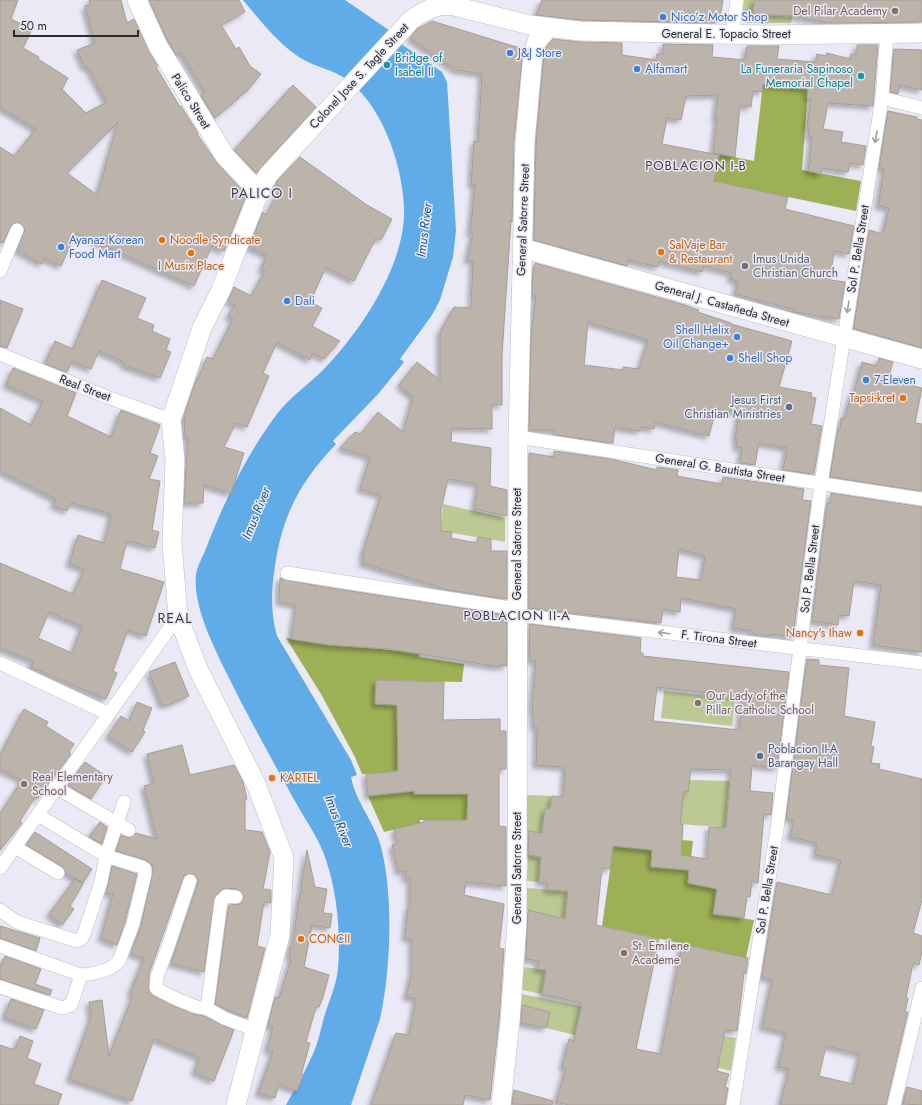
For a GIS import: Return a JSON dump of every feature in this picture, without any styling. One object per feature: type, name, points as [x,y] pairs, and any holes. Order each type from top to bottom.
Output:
[{"type":"street","name":"Palico Street","points":[[137,0],[164,57],[225,156],[259,192]]},
{"type":"street","points":[[732,34],[737,0]]},
{"type":"street","name":"Colonel Jose S. Tagle Street","points":[[171,420],[202,328],[221,290],[259,192],[268,175],[281,159],[411,20],[432,8],[447,5],[539,27]]},
{"type":"street","points":[[506,20],[527,40],[533,54]]},
{"type":"street","name":"General E. Topacio Street","points":[[539,27],[621,33],[922,33]]},
{"type":"street","name":"General Satorre Street","points":[[501,1105],[510,1022],[517,923],[518,437],[525,142],[533,54],[539,27]]},
{"type":"street","name":"Sol P. Bella Street","points":[[733,1105],[777,829],[821,484],[882,98],[887,33]]},
{"type":"street","points":[[882,98],[922,108]]},
{"type":"street","points":[[0,271],[17,230]]},
{"type":"street","name":"General J. Castañeda Street","points":[[522,248],[844,339],[922,359]]},
{"type":"street","name":"Real Street","points":[[0,354],[102,395],[171,420]]},
{"type":"street","points":[[171,420],[175,460],[172,543],[178,616],[198,669],[256,784],[284,858],[280,935],[236,1105]]},
{"type":"street","name":"General G. Bautista Street","points":[[518,437],[922,499]]},
{"type":"street","name":"F. Tirona Street","points":[[287,573],[517,612],[800,649],[922,663]]},
{"type":"street","points":[[0,868],[38,815],[55,788],[178,616]]},
{"type":"street","points":[[0,663],[109,714]]},
{"type":"street","points":[[55,788],[129,830]]},
{"type":"street","points":[[0,910],[17,922],[28,926],[77,941],[81,939],[99,890],[106,856],[124,802]]},
{"type":"street","points":[[0,946],[81,975],[103,971],[116,965],[119,962],[133,924],[146,874],[145,869],[106,856],[38,815]]},
{"type":"street","points":[[15,847],[58,873]]},
{"type":"street","points":[[190,881],[157,977],[156,988],[199,1008],[206,1008],[224,1018],[255,1030]]},
{"type":"street","points":[[206,1008],[221,901],[226,896],[236,897]]},
{"type":"street","points":[[0,987],[62,1008],[71,1005],[81,975]]},
{"type":"street","points":[[894,1105],[922,988]]},
{"type":"green space","points":[[744,0],[795,0],[791,23],[747,23],[742,18]]},
{"type":"green space","points":[[763,84],[808,89],[802,170],[861,181],[856,211],[712,181],[713,177],[715,177],[719,154],[754,161]]},
{"type":"green space","points":[[443,504],[505,518],[505,542],[441,531]]},
{"type":"green space","points":[[286,638],[419,654],[419,657],[464,664],[462,682],[376,680],[375,704],[398,705],[398,756],[419,756],[414,794],[468,794],[467,826],[447,820],[420,820],[420,823],[384,832],[368,796],[393,772],[362,774],[355,757],[321,694]]},
{"type":"green space","points":[[664,691],[735,699],[732,726],[661,718]]},
{"type":"green space","points":[[689,780],[730,781],[731,828],[680,824],[680,791],[688,791]]},
{"type":"green space","points":[[527,795],[552,796],[550,809],[545,808],[542,833],[527,831]]},
{"type":"green space","points":[[639,820],[636,848],[652,850],[651,867],[668,868],[671,839],[693,841],[688,883],[717,889],[714,914],[754,920],[746,958],[602,926],[615,835]]},
{"type":"green space","points":[[528,855],[541,857],[539,882],[527,881]]},
{"type":"green space","points":[[527,888],[568,891],[565,919],[527,910]]},
{"type":"green space","points":[[524,967],[546,970],[542,994],[522,990]]},
{"type":"green space","points":[[522,994],[608,1012],[604,1031],[577,1025],[575,1035],[546,1028],[550,1012],[521,1005]]},
{"type":"green space","points":[[724,1036],[736,1038],[731,1071],[707,1065],[708,1057],[720,1059]]},
{"type":"water","name":"Imus River","points":[[243,0],[345,0],[399,37],[397,41],[442,72],[447,82],[456,231],[453,257],[440,300],[432,315],[400,359],[404,362],[379,393],[333,441],[336,444],[311,473],[293,503],[281,535],[273,581],[273,612],[277,636],[351,760],[357,775],[351,777],[353,786],[360,803],[377,834],[384,863],[389,907],[389,955],[384,999],[380,1019],[351,1105],[286,1105],[315,1050],[336,980],[339,941],[333,886],[330,872],[320,845],[251,722],[210,638],[198,599],[196,575],[197,569],[219,516],[236,480],[255,446],[277,414],[338,354],[366,316],[379,295],[390,273],[398,250],[403,228],[404,206],[399,171],[394,153],[387,134],[368,101],[343,77],[308,62],[296,55],[268,29]]},
{"type":"building","points":[[0,0],[18,0],[11,19],[32,29],[23,48],[39,57],[38,59],[68,78],[62,89],[86,113],[107,102],[88,67],[85,68],[77,50],[95,43],[85,6],[90,5],[89,0],[121,0],[127,23],[134,19],[158,66],[156,67],[180,107],[181,106],[198,133],[197,134],[217,163],[245,193],[246,196],[224,251],[212,246],[194,286],[76,233],[61,266],[44,258],[42,264],[17,250],[25,229],[20,223],[12,224],[3,243],[0,242],[0,147],[14,156],[36,129],[0,107]],"holes":[[[118,122],[97,195],[67,173]]]},
{"type":"building","points":[[149,0],[239,0],[245,12],[221,25],[236,49],[239,47],[250,66],[261,74],[247,91],[238,97],[239,98],[215,118],[201,95],[205,92],[181,52],[176,55]]},
{"type":"building","points":[[542,0],[723,0],[720,17],[715,23],[581,20],[536,15]]},
{"type":"building","points":[[754,0],[922,0],[922,22],[829,23],[792,16],[753,14]]},
{"type":"building","points":[[432,21],[523,49],[514,141],[512,222],[511,220],[502,355],[502,405],[492,404],[492,429],[452,428],[451,442],[491,448],[490,486],[507,490],[507,516],[474,509],[478,484],[448,479],[441,510],[441,531],[452,532],[451,538],[477,543],[478,537],[491,539],[491,551],[507,551],[507,599],[448,590],[362,563],[364,556],[362,555],[381,495],[360,489],[370,457],[340,448],[355,432],[361,434],[378,412],[403,432],[413,397],[399,385],[417,362],[440,380],[440,332],[454,307],[471,308],[473,261],[467,260],[473,233],[470,233],[475,185],[471,185],[474,141],[478,142],[482,74],[456,70],[410,38],[417,29]]},
{"type":"building","points":[[553,39],[580,42],[622,43],[622,55],[656,60],[657,54],[663,54],[663,44],[713,45],[712,57],[745,60],[747,46],[779,46],[777,59],[815,62],[817,54],[826,56],[827,53],[850,59],[851,54],[857,54],[857,45],[878,45],[873,106],[828,103],[823,129],[843,132],[841,142],[866,146],[863,165],[850,163],[848,172],[822,168],[821,174],[808,171],[812,137],[808,137],[809,127],[807,126],[811,98],[807,98],[808,89],[763,84],[762,92],[753,91],[751,107],[740,106],[735,157],[713,153],[718,95],[686,96],[681,120],[667,118],[662,144],[719,155],[714,181],[788,197],[785,209],[854,226],[849,254],[834,251],[830,280],[845,282],[839,319],[795,312],[796,310],[735,294],[738,281],[730,279],[732,273],[704,266],[702,272],[659,261],[658,267],[629,260],[627,266],[534,240],[536,143],[544,56],[547,46]]},
{"type":"building","points":[[894,49],[922,50],[922,90],[900,85],[898,94],[890,92]]},
{"type":"building","points":[[293,85],[316,107],[256,173],[234,150]]},
{"type":"building","points":[[888,111],[917,117],[917,119],[922,120],[922,348],[856,329],[854,326],[869,230],[883,234],[889,208],[878,206],[884,169],[879,168]]},
{"type":"building","points":[[300,157],[367,205],[392,219],[381,240],[376,238],[354,281],[326,267],[310,302],[322,308],[312,326],[340,341],[324,359],[313,353],[310,360],[277,342],[263,373],[269,376],[247,427],[236,423],[224,447],[244,453],[231,493],[204,485],[203,503],[184,503],[188,437],[184,436],[185,413],[197,378],[198,379],[207,357],[213,359],[233,319],[228,316],[235,305],[228,301],[234,287],[251,296],[265,271],[261,269],[267,255],[249,247],[263,212],[266,215],[281,187],[276,184],[277,181]]},
{"type":"building","points":[[535,263],[685,305],[699,310],[698,312],[731,324],[792,341],[779,387],[812,393],[811,397],[816,398],[811,424],[822,426],[814,474],[783,470],[787,448],[759,443],[755,465],[740,463],[742,448],[736,447],[737,439],[735,439],[739,413],[716,409],[709,436],[655,422],[654,429],[641,427],[640,431],[615,427],[613,443],[555,435],[555,430],[529,430],[531,334],[536,296],[532,295],[533,270]],"holes":[[[588,322],[648,340],[639,369],[623,367],[623,370],[584,365]]]},
{"type":"building","points":[[102,280],[146,298],[137,318],[154,325],[152,331],[170,339],[166,350],[171,352],[160,378],[123,365],[124,362],[99,351],[91,369],[72,361],[67,372],[45,364],[55,341],[73,349]]},
{"type":"building","points":[[0,300],[23,309],[7,348],[0,346]]},
{"type":"building","points":[[879,358],[893,362],[888,379],[922,388],[915,423],[922,424],[922,491],[830,477],[841,418],[844,419],[852,393],[854,393],[862,362],[877,366]]},
{"type":"building","points":[[13,368],[76,393],[67,416],[111,437],[121,410],[160,425],[150,453],[158,456],[149,479],[160,481],[152,530],[159,532],[155,548],[127,541],[120,569],[164,582],[146,636],[128,630],[113,671],[117,673],[106,699],[31,667],[33,661],[0,648],[0,563],[73,594],[84,569],[69,564],[78,535],[104,543],[111,516],[109,513],[71,503],[67,511],[53,505],[56,499],[0,471],[0,408],[31,425],[43,401],[6,385]],"holes":[[[49,612],[82,626],[72,653],[38,638]]]},
{"type":"building","points":[[554,451],[611,459],[657,470],[657,467],[678,470],[677,476],[722,484],[723,477],[804,489],[802,500],[811,501],[793,637],[771,634],[771,636],[752,634],[752,631],[733,628],[736,609],[681,598],[680,612],[663,609],[661,623],[529,608],[529,453],[554,457]],"holes":[[[679,549],[705,556],[701,580],[676,577]]]},
{"type":"building","points":[[831,493],[922,507],[922,652],[873,645],[881,585],[854,581],[849,616],[839,615],[838,625],[812,621],[827,503],[830,504]]},
{"type":"building","points":[[280,578],[318,586],[507,615],[507,666],[500,665],[500,667],[389,649],[329,645],[291,639],[296,605],[279,602]]},
{"type":"building","points":[[529,624],[641,638],[640,653],[643,653],[643,656],[789,672],[777,768],[752,765],[750,791],[773,793],[771,815],[764,814],[758,883],[752,881],[750,897],[747,896],[744,918],[713,914],[717,889],[688,883],[689,870],[651,867],[652,850],[613,846],[610,869],[602,868],[596,925],[659,939],[636,1049],[661,1054],[682,944],[748,958],[746,974],[744,973],[737,1031],[725,1030],[717,1071],[729,1074],[725,1087],[728,1088],[725,1105],[569,1105],[556,1102],[566,1068],[562,1067],[569,1039],[574,1041],[582,1003],[542,994],[546,970],[537,969],[539,961],[526,959],[528,910],[565,919],[568,891],[547,890],[548,883],[539,882],[541,857],[529,855],[528,831],[542,833],[545,808],[550,809],[552,796],[563,797],[565,767],[536,765],[537,727],[534,727],[532,703],[536,661],[530,661]],"holes":[[[657,687],[742,697],[739,730],[653,721]],[[691,769],[731,770],[726,828],[709,827],[707,859],[681,855],[683,824],[680,824],[684,791],[688,792]]]},
{"type":"building","points":[[807,659],[819,660],[819,665],[849,668],[844,716],[875,722],[871,746],[874,747],[871,763],[880,764],[879,769],[922,779],[922,900],[913,933],[922,936],[922,951],[919,965],[913,963],[906,998],[908,998],[905,1012],[908,1012],[886,1105],[780,1105],[789,1069],[778,1067],[786,1033],[762,1027],[772,981],[771,979],[762,977],[777,882],[832,895],[841,860],[815,855],[817,843],[790,837],[794,820],[786,818]],"holes":[[[826,1046],[860,1054],[853,1084],[819,1076]]]},
{"type":"building","points":[[175,662],[189,696],[168,705],[162,705],[149,672]]},
{"type":"building","points":[[376,680],[444,682],[443,720],[500,719],[500,731],[506,731],[506,769],[499,769],[499,826],[506,827],[506,886],[466,882],[464,895],[504,904],[499,948],[504,949],[499,1021],[490,1100],[465,1095],[463,1105],[371,1105],[396,1033],[409,1035],[416,999],[406,997],[412,971],[412,939],[405,938],[408,908],[410,908],[410,879],[405,879],[406,871],[399,872],[392,845],[398,844],[394,829],[424,822],[424,820],[467,820],[468,794],[414,794],[414,791],[368,796],[366,774],[398,771],[397,705],[375,704]]},
{"type":"building","points":[[137,702],[152,708],[143,730],[145,732],[132,752],[108,736],[121,716],[129,721]]},
{"type":"building","points":[[24,709],[48,722],[46,726],[74,744],[69,752],[71,754],[37,799],[35,797],[20,821],[22,823],[0,850],[0,814],[22,780],[0,769],[0,755]]},
{"type":"building","points":[[182,745],[190,775],[234,765],[243,782],[247,799],[245,800],[245,830],[262,832],[270,852],[263,889],[271,890],[271,903],[264,902],[257,946],[265,948],[247,1018],[215,1004],[229,905],[240,904],[244,898],[243,894],[237,889],[226,888],[221,890],[215,896],[204,972],[171,963],[198,883],[198,879],[193,874],[184,875],[149,974],[149,991],[152,995],[169,1004],[193,1014],[204,1016],[234,1030],[214,1081],[194,1072],[199,1060],[198,1057],[154,1039],[132,1101],[69,1079],[91,1017],[89,1002],[102,1000],[109,1056],[133,995],[130,993],[144,958],[132,954],[132,950],[141,926],[153,869],[152,865],[146,860],[116,851],[121,835],[129,838],[136,833],[157,839],[144,786],[154,783],[147,754]]},
{"type":"building","points":[[85,762],[106,776],[91,799],[68,785]]},
{"type":"building","points":[[100,822],[107,827],[102,844],[89,837]]},
{"type":"building","points":[[35,832],[92,869],[83,883],[66,873],[62,866],[26,845]]},
{"type":"building","points":[[307,850],[315,887],[327,889],[323,913],[332,914],[330,928],[312,925],[304,967],[329,975],[319,1007],[316,1007],[306,1042],[310,1043],[301,1075],[303,1076],[297,1091],[279,1084],[275,1098],[258,1093],[273,1052],[267,1050],[273,1027],[268,1025],[275,997],[279,998],[291,960],[289,954],[290,947],[292,947],[300,893],[302,893],[301,887]]},
{"type":"building","points":[[112,866],[137,874],[125,922],[117,945],[101,938],[113,894],[106,893]]},
{"type":"building","points":[[75,879],[83,884],[70,906],[74,909],[62,925],[49,914]]},
{"type":"building","points":[[0,926],[40,938],[36,951],[0,938]]},
{"type":"building","points":[[5,956],[41,969],[35,984],[52,990],[50,995],[0,979],[0,967]]},
{"type":"building","points":[[11,999],[44,1010],[36,1029],[4,1017]]},
{"type":"building","points":[[522,1005],[550,1012],[546,1028],[521,1023]]},
{"type":"building","points":[[20,1036],[33,1041],[27,1058],[41,1064],[34,1084],[62,1094],[58,1105],[0,1105],[0,1045],[15,1050]]},
{"type":"building","points":[[907,1087],[922,1091],[922,1105],[903,1104]]},
{"type":"building","points":[[514,1090],[553,1101],[552,1105],[512,1104]]},
{"type":"place","name":"Del Pilar Academy","points":[[895,11]]},
{"type":"place","name":"Nico'z Motor Shop","points":[[663,17]]},
{"type":"place","name":"J&J Store","points":[[510,53]]},
{"type":"place","name":"Bridge of Isabel II","points":[[387,65]]},
{"type":"place","name":"Alfamart","points":[[637,69]]},
{"type":"place","name":"La Funeraria Sapinoso Memorial Chapel","points":[[861,76]]},
{"type":"place","name":"Noodle Syndicate","points":[[162,240]]},
{"type":"place","name":"Ayanaz Korean Food Mart","points":[[61,247]]},
{"type":"place","name":"SalVaje Bar & Restaurant","points":[[661,252]]},
{"type":"place","name":"I Musix Place","points":[[191,253]]},
{"type":"place","name":"Imus Unida Christian Church","points":[[745,266]]},
{"type":"place","name":"Dali","points":[[287,301]]},
{"type":"place","name":"Shell Helix Oil Change+","points":[[737,337]]},
{"type":"place","name":"Shell Shop","points":[[730,358]]},
{"type":"place","name":"7-Eleven","points":[[866,380]]},
{"type":"place","name":"Tapsi-kret","points":[[903,398]]},
{"type":"place","name":"Jesus First Christian Ministries","points":[[789,407]]},
{"type":"place","name":"Nancy's Ihaw","points":[[860,633]]},
{"type":"place","name":"Our Lady of the Pillar Catholic School","points":[[698,703]]},
{"type":"place","name":"Poblacion II-A Barangay Hall","points":[[760,756]]},
{"type":"place","name":"KARTEL","points":[[272,778]]},
{"type":"place","name":"Real Elementary School","points":[[24,784]]},
{"type":"place","name":"CONCII","points":[[301,939]]},
{"type":"place","name":"St. Emilene Academe","points":[[624,953]]},
{"type":"district","name":"POBLACION I-B","points":[[696,165]]},
{"type":"district","name":"PALICO I","points":[[262,193]]},
{"type":"district","name":"POBLACION II-A","points":[[517,615]]},
{"type":"district","name":"REAL","points":[[175,618]]}]
